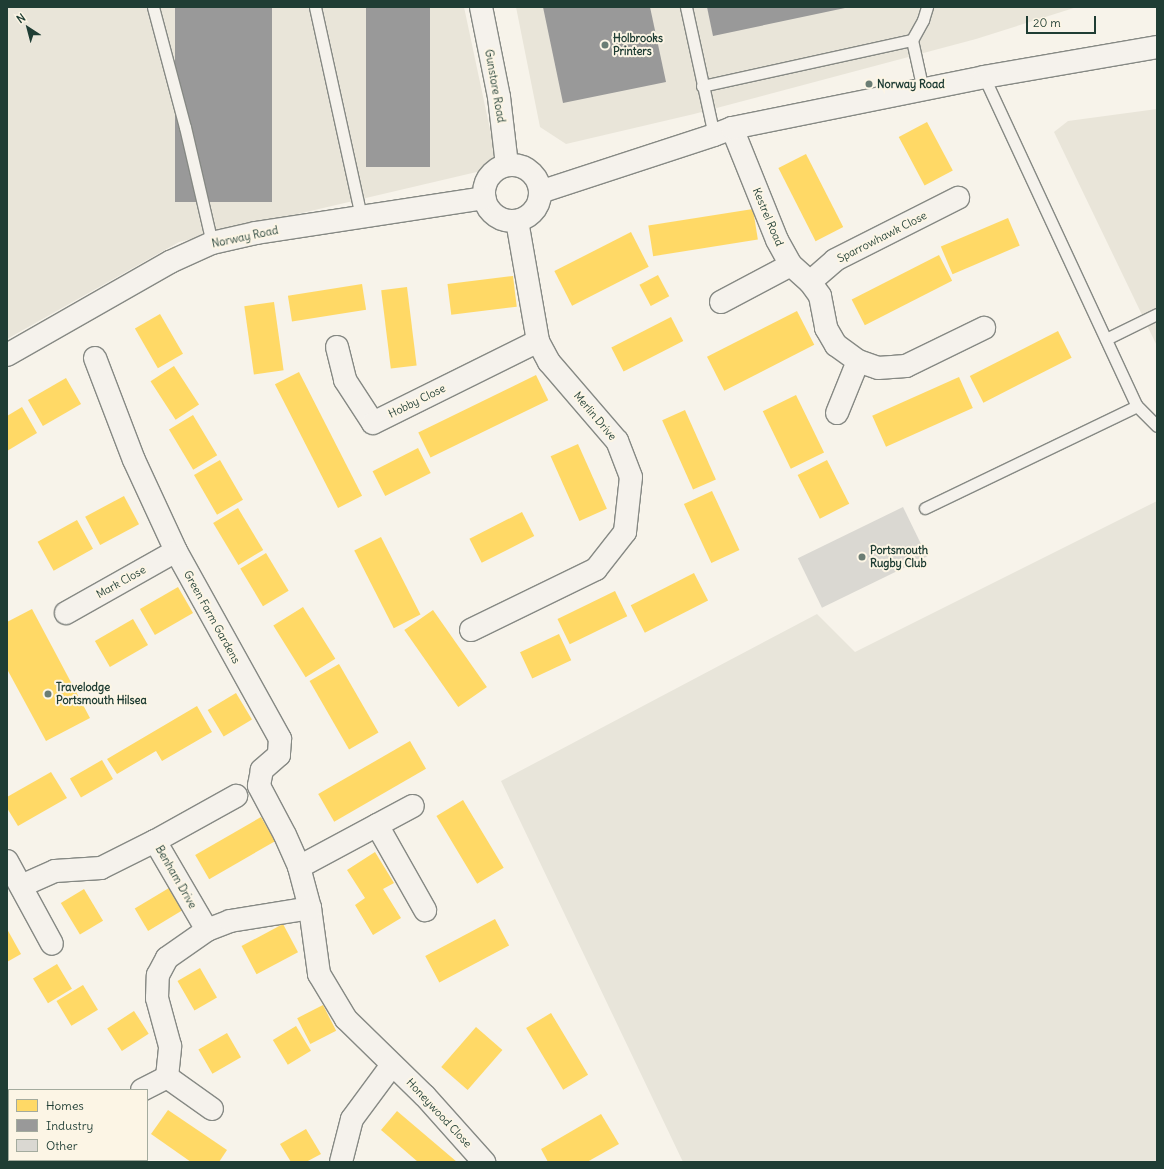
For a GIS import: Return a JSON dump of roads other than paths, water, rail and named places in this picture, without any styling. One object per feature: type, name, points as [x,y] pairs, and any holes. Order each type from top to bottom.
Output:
[{"type":"street","name":"Gunstore Road","points":[[481,7],[499,97],[506,165]]},
{"type":"street","points":[[540,192],[723,132],[984,78],[1157,47]]},
{"type":"street","name":"Kestrel Road","points":[[723,132],[777,240],[792,265],[810,282],[820,296],[826,328],[836,345],[858,361],[878,368],[906,366],[984,328]]},
{"type":"street","points":[[506,165],[515,165],[531,172],[538,183],[540,192],[535,209],[528,216],[517,221],[506,220],[492,213],[484,198],[484,187],[488,178],[496,169],[506,165]]},
{"type":"street","name":"Norway Road","points":[[7,355],[170,262],[212,243],[256,233],[484,198]]},
{"type":"street","name":"Sparrowhawk Close","points":[[810,282],[835,260],[958,198]]},
{"type":"street","name":"Merlin Drive","points":[[471,630],[596,569],[625,532],[631,477],[617,441],[549,362],[538,342],[517,221]]},
{"type":"street","points":[[722,302],[792,265]]},
{"type":"street","name":"Hobby Close","points":[[337,347],[345,380],[372,423],[538,342]]},
{"type":"street","name":"Green Farm Gardens","points":[[95,358],[134,460],[176,551],[280,740],[279,755],[262,770],[258,786],[285,835],[299,867],[310,908],[319,974],[346,1019],[392,1065]]},
{"type":"street","points":[[837,413],[858,361]]},
{"type":"street","name":"Mark Close","points":[[66,614],[176,551]]},
{"type":"street","name":"Benham Drive","points":[[207,930],[155,841],[236,796]]},
{"type":"street","points":[[299,867],[413,806]]},
{"type":"street","points":[[378,825],[425,910]]},
{"type":"street","points":[[21,886],[55,871],[101,868],[155,841]]},
{"type":"street","points":[[7,861],[52,944]]},
{"type":"street","points":[[166,1077],[170,1046],[157,998],[158,975],[167,958],[207,930],[230,921],[310,908]]},
{"type":"street","points":[[341,1162],[352,1119],[392,1065]]},
{"type":"street","name":"Honeywood Close","points":[[392,1065],[425,1096],[484,1162]]},
{"type":"street","points":[[144,1089],[166,1077]]},
{"type":"street","points":[[166,1077],[212,1109]]},
{"type":"lane","points":[[154,7],[185,127],[212,243]]},
{"type":"lane","points":[[315,7],[361,217]]},
{"type":"lane","points":[[686,7],[702,86],[723,132]]},
{"type":"lane","points":[[923,90],[912,40],[923,20],[927,7]]},
{"type":"lane","points":[[702,86],[912,40]]},
{"type":"lane","points":[[984,78],[1137,406],[1157,426]]},
{"type":"lane","points":[[1106,338],[1157,314]]},
{"type":"lane","points":[[925,508],[1137,406]]},
{"type":"place","name":"Holbrooks Printers","points":[[605,45]]},
{"type":"place","name":"Norway Road","points":[[869,84]]},
{"type":"place","name":"Portsmouth Rugby Club","points":[[862,557]]},
{"type":"place","name":"Travelodge Portsmouth Hilsea","points":[[48,694]]}]
